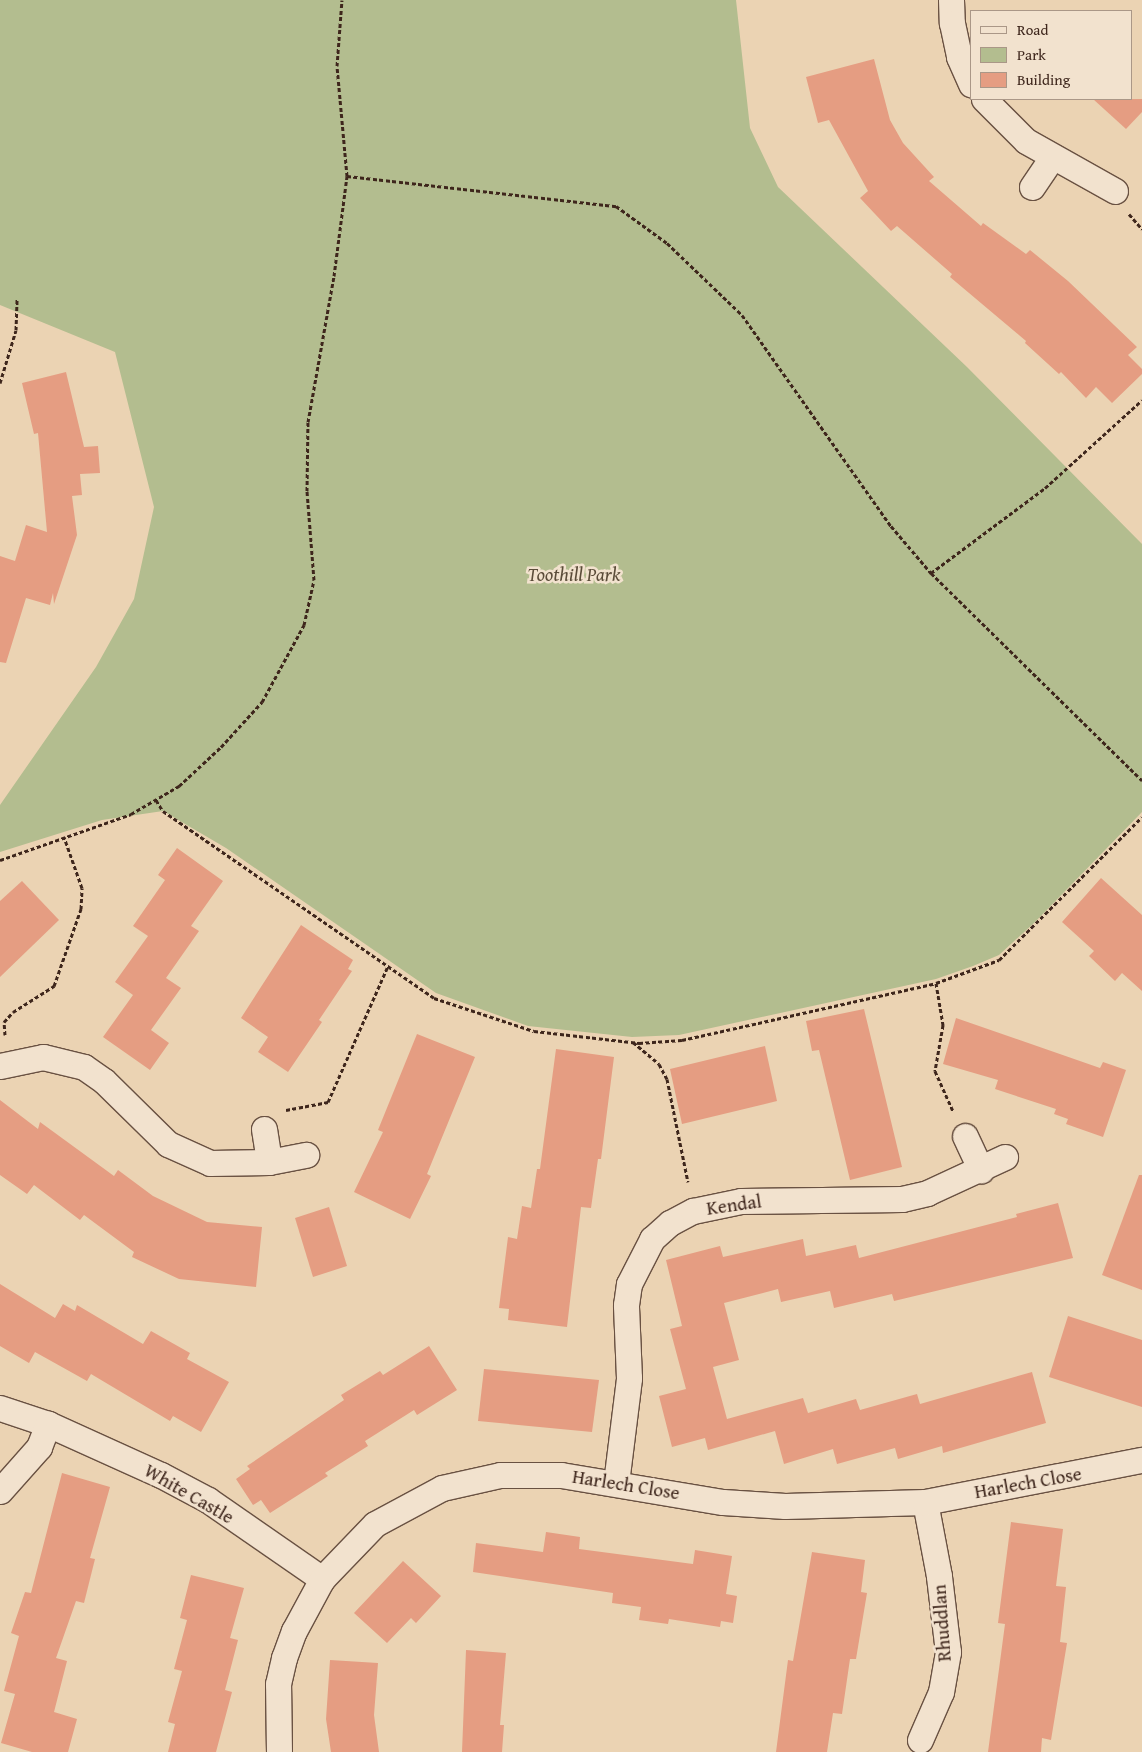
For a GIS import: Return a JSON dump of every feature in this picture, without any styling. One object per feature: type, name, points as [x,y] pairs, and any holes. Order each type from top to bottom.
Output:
[{"type":"street","points":[[951,0],[952,24],[959,57],[970,82]]},
{"type":"street","points":[[985,100],[1026,141],[1115,191]]},
{"type":"street","points":[[1032,187],[1052,157]]},
{"type":"street","points":[[5,1064],[43,1057],[84,1067],[104,1081],[146,1126],[188,1156],[210,1163],[269,1162],[306,1155]]},
{"type":"street","points":[[264,1129],[269,1162]]},
{"type":"street","points":[[965,1136],[981,1170]]},
{"type":"street","name":"Kendal","points":[[616,1483],[630,1378],[626,1305],[629,1284],[652,1240],[670,1223],[701,1209],[741,1201],[902,1199],[927,1193],[981,1170],[1005,1157]]},
{"type":"street","name":"White Castle","points":[[0,1408],[48,1424],[161,1475],[208,1500],[322,1579]]},
{"type":"street","points":[[0,1491],[39,1447],[48,1424]]},
{"type":"street","name":"Harlech Close","points":[[279,1752],[278,1684],[284,1658],[298,1624],[322,1579],[374,1524],[442,1488],[500,1475],[560,1474],[723,1502],[785,1506],[925,1502],[1142,1460]]},
{"type":"street","name":"Rhuddlan","points":[[920,1740],[941,1692],[948,1652],[940,1576],[925,1502]]},
{"type":"path","points":[[0,860],[131,814],[156,800],[198,770],[262,702],[293,648],[310,605],[314,580],[307,491],[308,422],[340,238],[347,176],[337,66],[342,0]]},
{"type":"path","points":[[347,176],[616,206],[667,244],[742,315],[891,526],[931,574],[1142,780]]},
{"type":"path","points":[[0,383],[16,330],[17,299]]},
{"type":"path","points":[[931,574],[1045,488],[1142,400]]},
{"type":"path","points":[[156,800],[163,811],[434,998],[491,1019],[534,1031],[633,1042],[682,1040],[936,983],[999,960],[1142,817]]},
{"type":"path","points":[[5,1064],[4,1022],[13,1012],[54,986],[81,909],[82,888],[64,837]]},
{"type":"path","points":[[264,1129],[284,1110],[328,1102],[388,966]]},
{"type":"path","points":[[936,983],[943,1025],[935,1071],[965,1136]]},
{"type":"path","points":[[633,1042],[659,1064],[667,1079],[680,1131],[682,1163],[701,1209]]},
{"type":"green space","name":"Toothill Park","points":[[0,0],[736,0],[750,128],[778,187],[967,367],[1142,544],[1142,812],[1035,922],[999,955],[936,979],[679,1035],[632,1037],[528,1026],[436,993],[226,848],[163,811],[102,820],[0,852],[0,805],[96,667],[134,599],[154,507],[115,352],[0,305]]},
{"type":"building","points":[[874,59],[890,120],[903,143],[934,177],[929,181],[981,226],[983,223],[1026,254],[1030,250],[1068,281],[1137,347],[1128,355],[1142,369],[1142,374],[1112,403],[1096,387],[1086,398],[1061,372],[1059,374],[1025,343],[1026,341],[950,277],[952,274],[897,226],[891,231],[860,198],[868,191],[829,120],[818,123],[806,77]]},
{"type":"building","points":[[1142,99],[1142,112],[1126,129],[1094,100]]},
{"type":"building","points":[[66,372],[84,447],[98,446],[100,473],[80,474],[82,495],[72,496],[77,535],[54,604],[53,593],[50,605],[26,598],[6,663],[0,662],[0,556],[15,561],[26,525],[47,532],[38,433],[34,434],[22,383]]},
{"type":"building","points":[[177,848],[223,881],[191,926],[199,931],[166,978],[181,988],[151,1030],[169,1043],[150,1070],[103,1037],[133,995],[115,982],[148,936],[133,926],[165,880],[158,875]]},
{"type":"building","points":[[1101,878],[1142,915],[1142,991],[1122,973],[1115,981],[1089,956],[1094,951],[1062,922]]},
{"type":"building","points":[[22,881],[59,920],[0,977],[0,901]]},
{"type":"building","points":[[301,925],[353,960],[348,969],[352,971],[319,1020],[322,1022],[288,1072],[258,1052],[268,1037],[241,1018]]},
{"type":"building","points":[[864,1009],[902,1167],[850,1180],[819,1050],[812,1051],[806,1021]]},
{"type":"building","points":[[956,1018],[1100,1068],[1103,1062],[1126,1070],[1103,1137],[1066,1124],[1068,1119],[1054,1114],[1056,1109],[995,1089],[998,1080],[943,1064]]},
{"type":"building","points":[[417,1034],[475,1057],[427,1174],[431,1176],[410,1219],[354,1192],[383,1132],[378,1130]]},
{"type":"building","points":[[765,1046],[777,1101],[682,1124],[670,1069]]},
{"type":"building","points":[[556,1049],[614,1057],[601,1159],[598,1159],[591,1208],[581,1207],[567,1327],[508,1320],[509,1309],[499,1308],[508,1237],[517,1239],[522,1206],[531,1208],[537,1169],[540,1169]]},
{"type":"building","points":[[0,1100],[38,1129],[40,1122],[114,1176],[118,1170],[153,1196],[207,1222],[262,1227],[256,1287],[179,1279],[132,1257],[134,1252],[84,1215],[80,1220],[34,1185],[27,1194],[0,1175]]},
{"type":"building","points":[[1139,1175],[1142,1175],[1142,1290],[1102,1275]]},
{"type":"building","points":[[1058,1203],[1073,1258],[894,1301],[892,1294],[834,1308],[830,1291],[781,1302],[778,1289],[724,1303],[739,1360],[713,1367],[727,1419],[803,1398],[808,1413],[856,1399],[860,1410],[917,1394],[920,1404],[1032,1372],[1046,1423],[943,1453],[942,1446],[898,1459],[895,1448],[837,1464],[833,1449],[784,1464],[775,1431],[708,1450],[705,1438],[672,1447],[659,1396],[686,1389],[670,1329],[682,1326],[666,1260],[720,1246],[723,1257],[803,1239],[806,1256],[856,1245],[859,1258],[1017,1217],[1016,1214]]},
{"type":"building","points":[[329,1207],[347,1266],[313,1277],[295,1218]]},
{"type":"building","points":[[0,1284],[55,1318],[63,1304],[75,1311],[77,1305],[143,1344],[151,1331],[190,1353],[187,1359],[229,1382],[201,1432],[173,1416],[170,1421],[91,1374],[87,1381],[35,1352],[29,1363],[0,1346]]},
{"type":"building","points":[[1068,1316],[1142,1340],[1142,1407],[1049,1377]]},
{"type":"building","points":[[429,1346],[457,1390],[417,1415],[414,1410],[365,1441],[368,1446],[325,1473],[328,1476],[270,1513],[261,1500],[253,1505],[236,1479],[250,1469],[247,1466],[344,1400],[341,1395],[380,1371],[383,1375]]},
{"type":"building","points":[[484,1369],[599,1380],[592,1432],[478,1421]]},
{"type":"building","points":[[62,1473],[110,1487],[90,1558],[95,1559],[84,1603],[76,1601],[56,1658],[67,1661],[54,1712],[77,1719],[68,1752],[32,1752],[1,1743],[15,1694],[4,1691],[19,1636],[11,1633],[25,1592],[31,1593]]},
{"type":"building","points":[[1011,1522],[1063,1529],[1056,1586],[1066,1587],[1060,1642],[1067,1643],[1051,1740],[1042,1738],[1041,1752],[988,1752],[1005,1624],[998,1623]]},
{"type":"building","points":[[546,1532],[580,1537],[579,1549],[693,1564],[695,1550],[732,1556],[726,1594],[737,1596],[733,1623],[721,1621],[720,1627],[669,1619],[668,1624],[639,1620],[641,1607],[612,1603],[613,1593],[473,1572],[476,1543],[543,1552]]},
{"type":"building","points":[[812,1552],[865,1560],[861,1592],[867,1593],[856,1659],[850,1659],[842,1714],[833,1713],[827,1752],[776,1752],[788,1660],[793,1661]]},
{"type":"building","points":[[403,1561],[441,1596],[416,1623],[411,1618],[387,1643],[354,1613]]},
{"type":"building","points":[[191,1575],[244,1588],[230,1638],[238,1640],[225,1690],[232,1692],[216,1752],[168,1752],[175,1724],[168,1722],[182,1671],[174,1669],[187,1620],[180,1618]]},
{"type":"building","points":[[466,1650],[506,1653],[500,1725],[504,1725],[502,1752],[462,1752]]},
{"type":"building","points":[[330,1660],[378,1663],[374,1715],[379,1752],[331,1752],[326,1719]]}]
